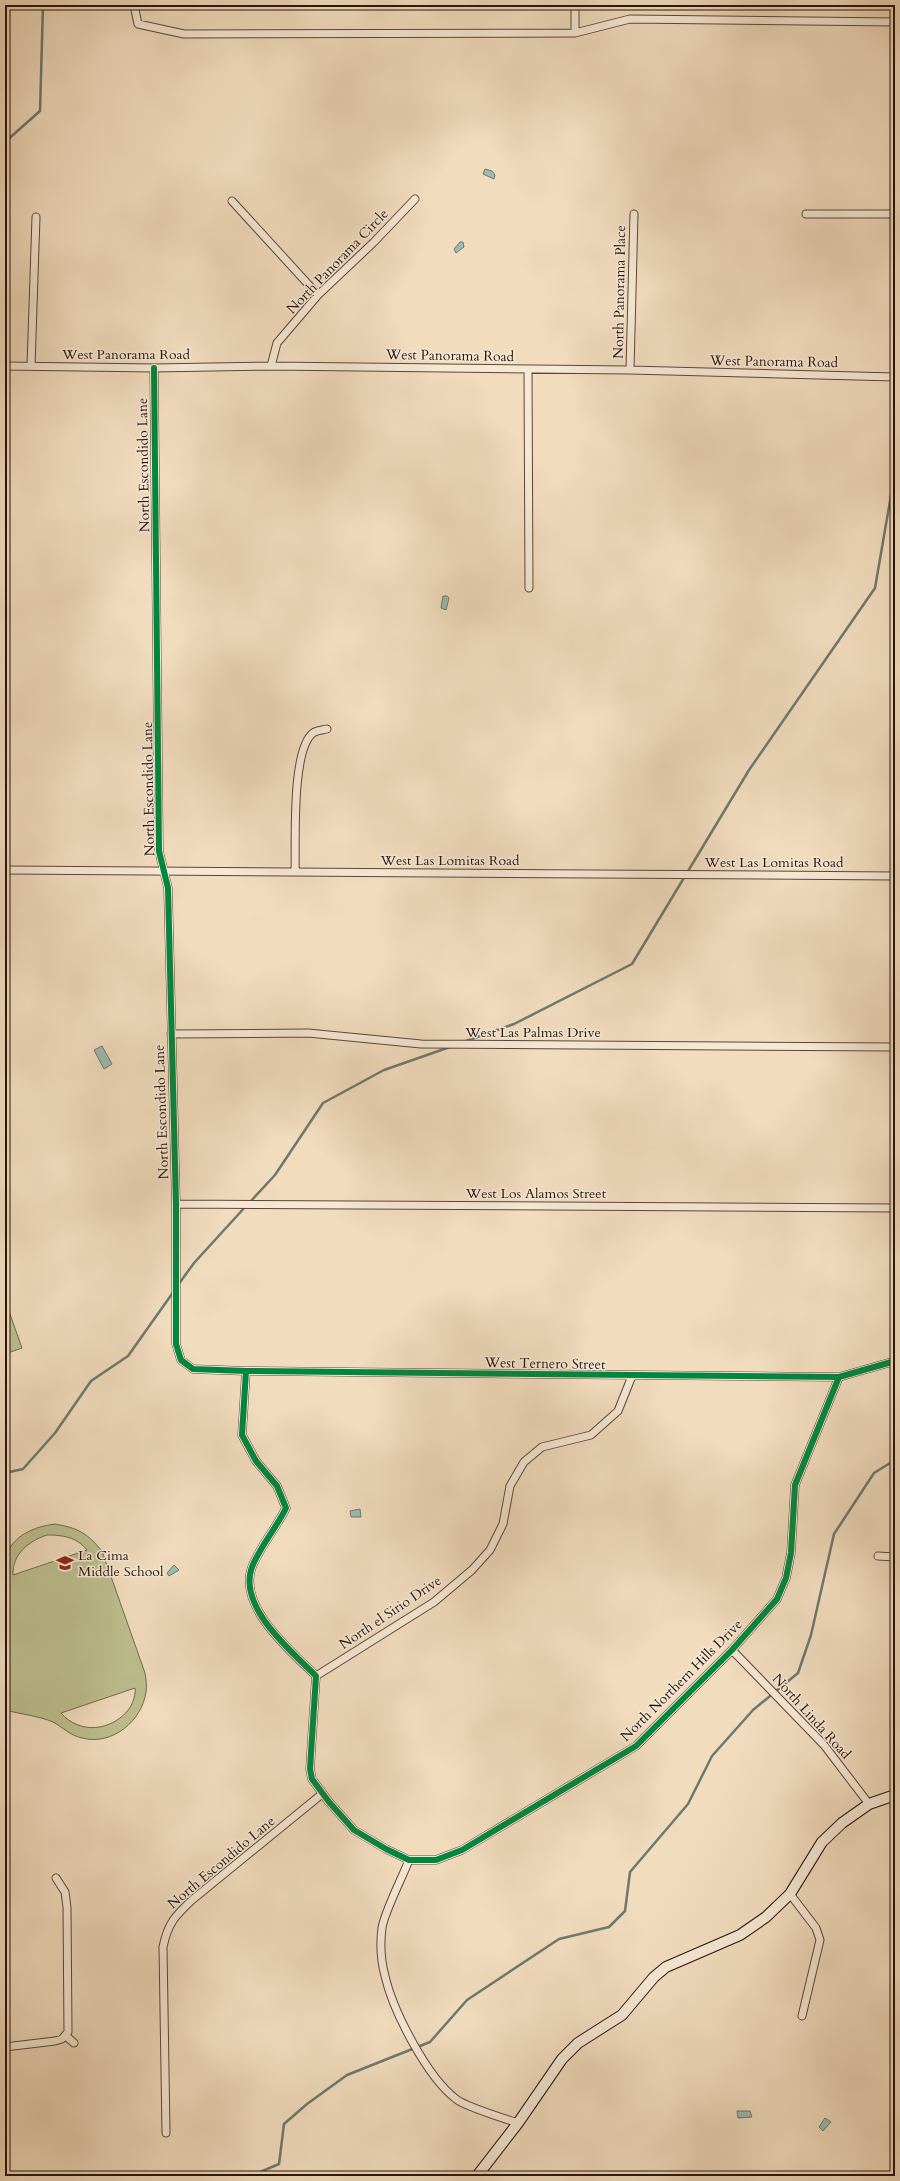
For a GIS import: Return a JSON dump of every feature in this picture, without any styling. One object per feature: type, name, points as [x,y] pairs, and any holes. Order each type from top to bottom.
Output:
[{"type":"street","points":[[134,5],[138,24],[184,34],[575,33],[630,19],[895,22]]},
{"type":"street","points":[[575,5],[575,33]]},
{"type":"street","name":"North Panorama Circle","points":[[271,366],[278,343],[318,295],[373,244],[415,199]]},
{"type":"street","points":[[232,201],[318,295]]},
{"type":"street","name":"North Panorama Place","points":[[630,370],[634,214]]},
{"type":"street","points":[[806,214],[895,214]]},
{"type":"street","points":[[31,366],[36,217]]},
{"type":"street","name":"West Panorama Road","points":[[5,366],[154,368],[271,366],[630,370],[895,377]]},
{"type":"street","name":"North Escondido Lane","points":[[154,368],[159,851],[168,888],[176,1204],[176,1344],[181,1360],[193,1369]]},
{"type":"street","points":[[528,369],[529,588]]},
{"type":"street","points":[[295,872],[297,773],[305,743],[313,733],[328,729]]},
{"type":"street","name":"West Las Lomitas Road","points":[[5,870],[895,876]]},
{"type":"street","name":"West Las Palmas Drive","points":[[171,1034],[308,1033],[421,1044],[895,1047]]},
{"type":"street","name":"West Los Alamos Street","points":[[176,1204],[895,1208]]},
{"type":"street","name":"West Ternero Street","points":[[193,1369],[632,1376],[839,1377],[895,1361]]},
{"type":"street","points":[[246,1371],[242,1435],[256,1461],[276,1486],[286,1508],[251,1570],[250,1589],[258,1611],[277,1636],[316,1676],[310,1763],[312,1779],[320,1792]]},
{"type":"street","name":"North el Sirio Drive","points":[[316,1676],[434,1602],[472,1570],[490,1550],[503,1524],[510,1486],[524,1462],[542,1447],[591,1435],[618,1411],[632,1376]]},
{"type":"street","name":"North Northern Hills Drive","points":[[320,1792],[354,1830],[386,1850],[409,1860],[436,1860],[462,1850],[636,1746],[732,1650],[777,1599],[786,1578],[791,1553],[795,1484],[839,1377]]},
{"type":"street","points":[[878,1556],[895,1557]]},
{"type":"street","name":"North Linda Road","points":[[732,1650],[824,1745],[869,1804]]},
{"type":"street","name":"North Escondido Lane","points":[[166,2133],[163,1947],[167,1930],[172,1918],[320,1792]]},
{"type":"street","points":[[477,2176],[518,2123],[562,2059],[578,2043],[622,2015],[654,1977],[666,1967],[740,1936],[766,1917],[790,1894],[822,1842],[842,1823],[869,1804],[895,1795]]},
{"type":"street","points":[[409,1860],[382,1926],[381,1951],[385,1976],[399,2014],[417,2049],[447,2091],[457,2100],[518,2123]]},
{"type":"street","points":[[5,2047],[55,2042],[64,2037],[69,2024],[67,1907],[65,1892],[56,1878]]},
{"type":"street","points":[[790,1894],[816,1928],[820,1940],[802,2016]]},
{"type":"street","points":[[64,2037],[74,2043]]},
{"type":"green space","points":[[5,1300],[22,1348],[5,1354]]},
{"type":"green space","name":"La Cima Middle School","points":[[55,1524],[70,1527],[82,1532],[102,1551],[145,1673],[146,1692],[139,1713],[124,1729],[114,1735],[104,1738],[93,1740],[82,1738],[48,1720],[5,1710],[5,1557],[14,1543],[25,1533],[47,1525]],"holes":[[[47,1535],[69,1538],[79,1542],[87,1550],[13,1575],[15,1561],[23,1549],[34,1541]],[[135,1688],[134,1698],[129,1709],[114,1722],[105,1726],[96,1728],[77,1725],[61,1713]]]},
{"type":"water","points":[[485,169],[492,171],[495,175],[494,179],[483,174]]},
{"type":"water","points":[[460,242],[463,242],[464,247],[456,253],[454,249]]},
{"type":"water","points":[[443,596],[447,596],[449,598],[446,610],[441,608]]},
{"type":"water","points":[[102,1046],[112,1064],[104,1069],[94,1050]]},
{"type":"water","points":[[360,1509],[361,1517],[351,1517],[350,1511]]},
{"type":"water","points":[[174,1565],[179,1570],[169,1576],[167,1573]]},
{"type":"water","points":[[737,2111],[750,2111],[752,2117],[738,2118]]},
{"type":"water","points":[[825,2118],[831,2122],[823,2131],[819,2127]]},
{"type":"waterway","points":[[5,142],[40,111],[43,5]]},
{"type":"waterway","points":[[466,1041],[514,1024],[632,964],[749,770],[875,588],[895,472]]},
{"type":"waterway","points":[[250,1202],[275,1175],[323,1103],[384,1070],[450,1047]]},
{"type":"waterway","points":[[178,1285],[194,1263],[246,1206]]},
{"type":"waterway","points":[[5,1473],[23,1469],[55,1433],[91,1381],[128,1356],[174,1291]]},
{"type":"waterway","points":[[251,2176],[279,2164],[284,2124],[307,2104],[347,2075],[430,2042],[467,2000],[559,1939],[609,1927],[625,1911],[630,1872],[688,1804],[712,1756],[753,1710],[798,1673],[811,1635],[834,1534],[874,1473],[895,1460]]},
{"type":"cycle path","points":[[154,368],[159,851],[168,888],[176,1204],[176,1344],[181,1360],[193,1369],[246,1371],[839,1377],[895,1361]]},
{"type":"cycle path","points":[[246,1371],[242,1435],[256,1461],[277,1486],[286,1508],[254,1563],[251,1570],[250,1585],[253,1600],[260,1614],[270,1628],[316,1676],[310,1769],[312,1779],[329,1802],[354,1830],[386,1849],[409,1860],[436,1860],[462,1850],[636,1746],[732,1650],[777,1599],[786,1578],[791,1553],[795,1485],[839,1377]]},
{"type":"place","name":"La Cima Middle School","points":[[65,1563]]}]
